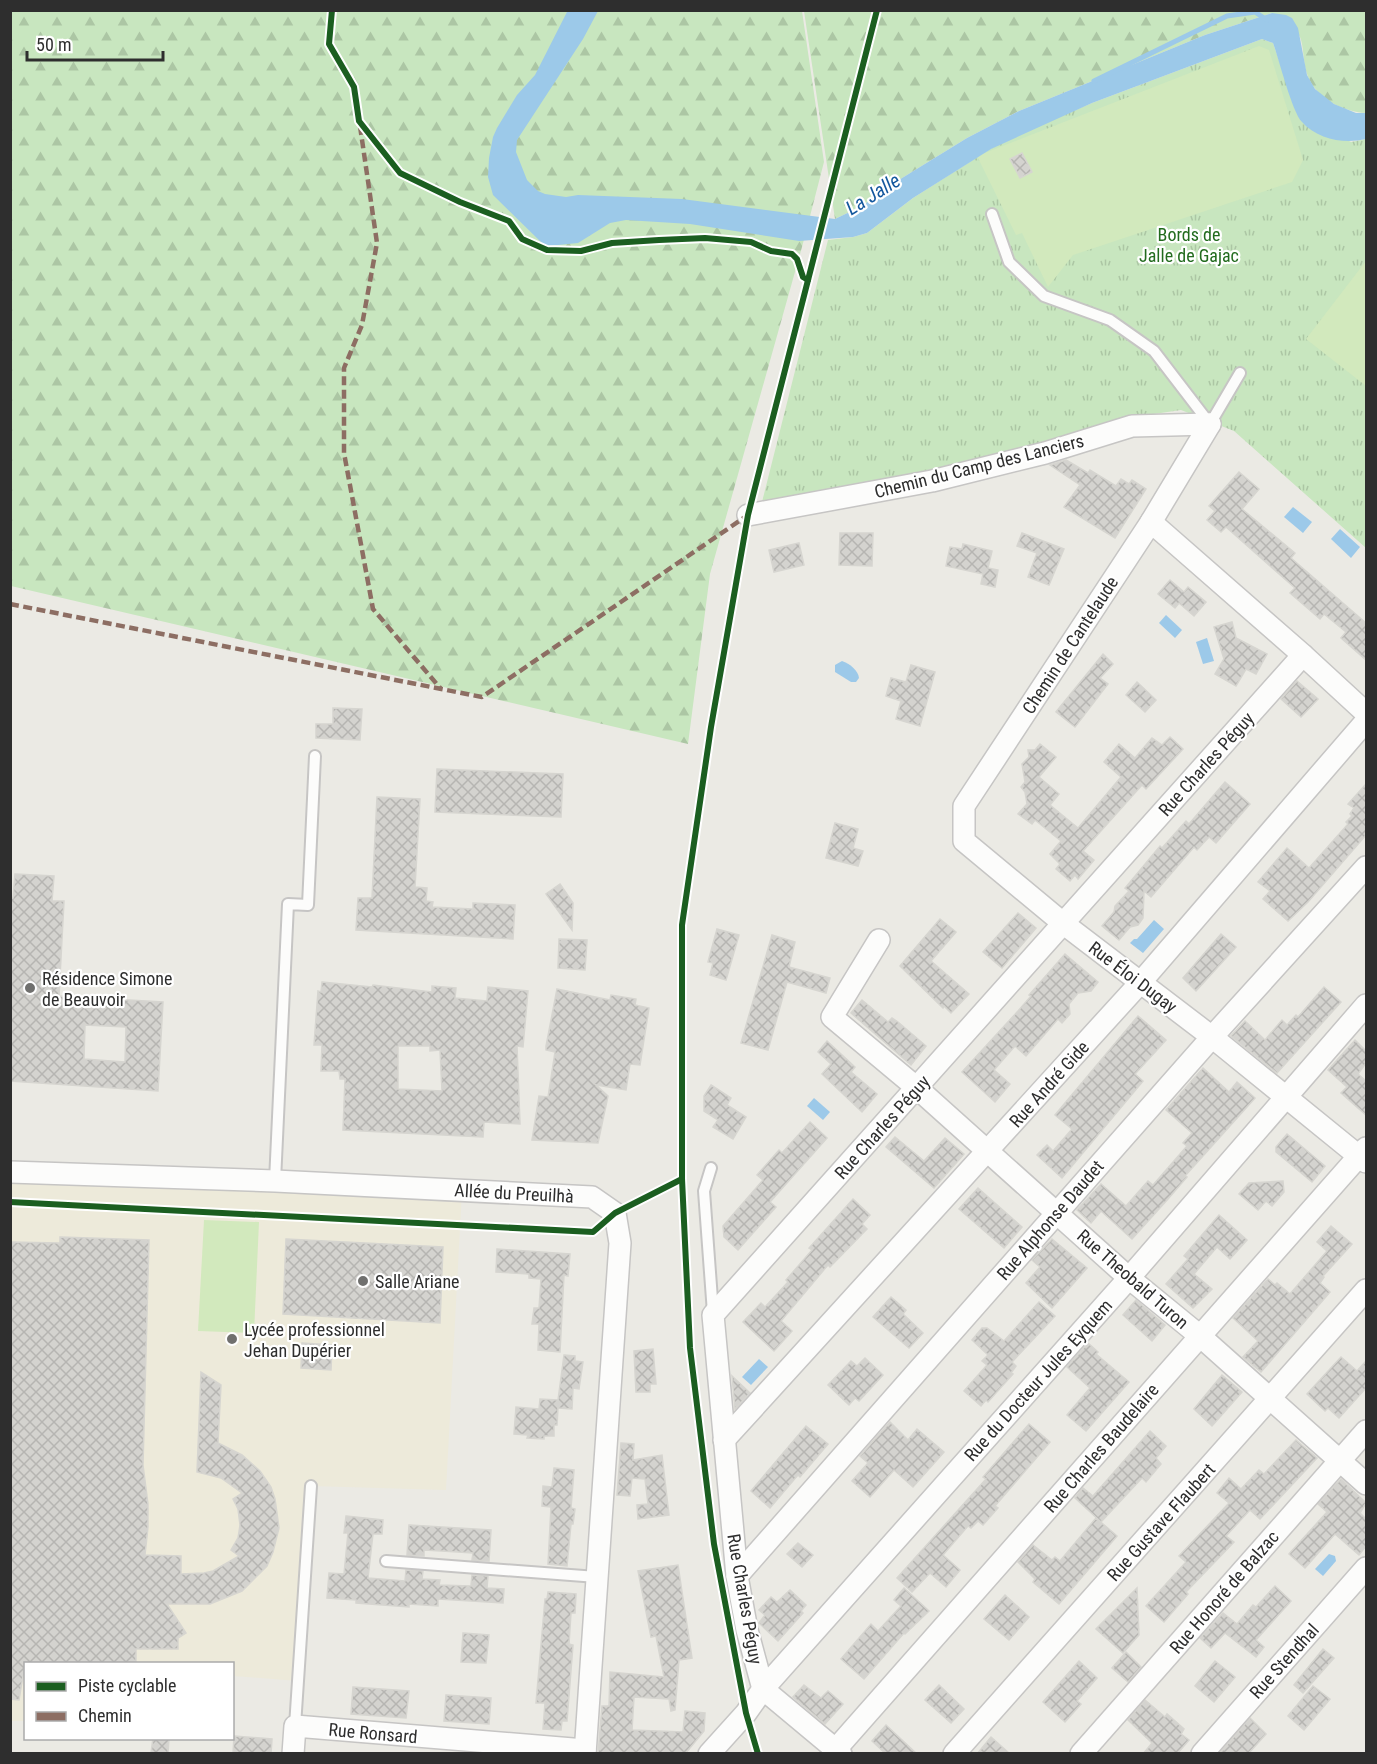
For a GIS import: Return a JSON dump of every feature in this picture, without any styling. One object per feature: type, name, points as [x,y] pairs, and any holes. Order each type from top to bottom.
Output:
[{"type":"street","name":"Chemin du Camp des Lanciers","points":[[748,515],[932,481],[1045,453],[1132,426],[1210,424]]},
{"type":"street","name":"Chemin de Cantelaude","points":[[989,768],[1151,522],[1210,424]]},
{"type":"street","points":[[1151,522],[1303,655],[1366,714]]},
{"type":"street","name":"Rue Charles Péguy","points":[[763,1689],[747,1630],[737,1576],[713,1315],[1303,655]]},
{"type":"street","name":"Rue André Gide","points":[[724,1440],[1140,983],[1366,722]]},
{"type":"street","name":"Rue Éloi Dugay","points":[[989,768],[964,806],[964,841],[1064,924],[1212,1037],[1285,1098],[1364,1155]]},
{"type":"street","name":"Rue Alphonse Daudet","points":[[737,1576],[1212,1037],[1366,867]]},
{"type":"street","name":"Rue Theobald Turon","points":[[879,940],[831,1017],[917,1088],[1129,1278],[1200,1336],[1366,1484]]},
{"type":"street","name":"Rue du Docteur Jules Eyquem","points":[[709,1754],[746,1713],[763,1689],[1129,1278],[1366,1005]]},
{"type":"street","name":"Rue Charles Baudelaire","points":[[838,1751],[1200,1336],[1364,1155]]},
{"type":"street","name":"Allée du Preuilhà","points":[[10,1172],[275,1181],[592,1197],[615,1213],[620,1243],[585,1752]]},
{"type":"street","name":"Rue Gustave Flaubert","points":[[954,1754],[1366,1290]]},
{"type":"street","name":"Rue Honoré de Balzac","points":[[1081,1754],[1366,1431]]},
{"type":"street","name":"Rue Stendhal","points":[[1202,1754],[1366,1568]]},
{"type":"street","points":[[763,1689],[838,1751]]},
{"type":"street","points":[[293,1754],[295,1726]]},
{"type":"street","name":"Rue Ronsard","points":[[295,1726],[585,1752]]},
{"type":"lane","points":[[992,213],[1010,262],[1016,269],[1044,296],[1110,320],[1154,351],[1210,424],[1240,373]]},
{"type":"lane","points":[[275,1181],[288,904],[308,905],[315,756]]},
{"type":"lane","points":[[711,1168],[704,1191],[713,1315]]},
{"type":"lane","points":[[295,1726],[311,1486]]},
{"type":"lane","points":[[386,1561],[597,1577]]},
{"type":"shaded area","name":"Lycée professionnel Jehan Dupérier","points":[[11,1172],[462,1191],[446,1490],[311,1486],[298,1681],[234,1676],[234,1662],[24,1662],[24,1721],[11,1721]]},
{"type":"green space","points":[[11,11],[802,11],[824,162],[710,574],[688,744],[11,586]]},
{"type":"green space","points":[[804,11],[1366,11],[1366,113],[1339,107],[1316,90],[1307,74],[1299,34],[1272,13],[1205,35],[1019,111],[967,138],[894,183],[862,206],[835,219]]},
{"type":"green space","name":"Bords de Jalle de Gajac","points":[[1262,39],[1273,43],[1297,113],[1351,142],[1366,139],[1366,548],[1234,431],[1181,410],[1120,419],[1049,447],[761,506],[828,240],[867,233],[913,198],[990,149],[1040,125]]},
{"type":"green space","points":[[1259,46],[1269,50],[1303,160],[1292,182],[1073,255],[1048,287],[1022,233],[1016,235],[977,156]]},
{"type":"green space","points":[[1366,261],[1366,386],[1306,339]]},
{"type":"green space","points":[[204,1220],[259,1222],[254,1333],[198,1331]]},
{"type":"water","points":[[568,10],[598,11],[583,39],[517,140],[516,152],[527,180],[538,191],[545,194],[566,197],[578,195],[682,199],[835,219],[862,206],[894,183],[967,138],[1019,111],[1205,35],[1272,13],[1292,18],[1298,28],[1307,75],[1315,89],[1334,104],[1356,113],[1366,113],[1366,139],[1341,141],[1324,137],[1308,128],[1298,116],[1290,97],[1273,43],[1262,39],[1092,103],[991,149],[913,198],[867,233],[853,237],[799,241],[690,224],[626,220],[610,223],[578,243],[548,246],[543,244],[493,195],[488,177],[489,158],[497,128],[517,95],[535,75]]},
{"type":"water","points":[[1293,507],[1312,522],[1303,533],[1284,517]]},
{"type":"water","points":[[1340,529],[1360,547],[1351,558],[1331,539]]},
{"type":"water","points":[[1166,615],[1182,630],[1175,638],[1159,623]]},
{"type":"water","points":[[1207,638],[1214,661],[1203,664],[1196,642]]},
{"type":"water","points":[[842,661],[857,672],[859,678],[856,682],[851,682],[835,672],[835,665]]},
{"type":"water","points":[[1154,920],[1164,929],[1143,953],[1130,943],[1137,939]]},
{"type":"water","points":[[814,1098],[830,1112],[823,1120],[807,1106]]},
{"type":"water","points":[[759,1359],[768,1367],[751,1385],[742,1377]]},
{"type":"water","points":[[1329,1554],[1335,1556],[1336,1561],[1323,1576],[1315,1569]]},
{"type":"building","points":[[1022,153],[1032,172],[1020,178],[1010,159]]},
{"type":"building","points":[[1066,460],[1088,473],[1090,470],[1116,486],[1121,479],[1129,484],[1132,480],[1146,489],[1115,538],[1064,507],[1080,485],[1050,465]]},
{"type":"building","points":[[1239,472],[1259,489],[1242,509],[1295,553],[1291,558],[1366,623],[1366,660],[1341,638],[1346,632],[1324,614],[1320,619],[1290,593],[1295,588],[1226,527],[1221,532],[1207,520],[1215,511],[1209,506]]},
{"type":"building","points":[[840,533],[873,533],[872,566],[839,565]]},
{"type":"building","points":[[1022,533],[1064,549],[1049,585],[1028,577],[1037,553],[1017,546]]},
{"type":"building","points":[[799,543],[804,565],[774,572],[769,550]]},
{"type":"building","points":[[963,544],[992,551],[988,568],[998,570],[995,587],[981,584],[983,574],[946,566],[950,547],[962,549]]},
{"type":"building","points":[[1170,580],[1184,592],[1188,587],[1206,602],[1194,616],[1179,603],[1175,608],[1158,594]]},
{"type":"building","points":[[1232,622],[1236,638],[1267,654],[1256,674],[1246,669],[1236,686],[1215,674],[1224,659],[1214,627]]},
{"type":"building","points":[[1103,654],[1113,664],[1100,678],[1108,684],[1075,727],[1056,712]]},
{"type":"building","points":[[911,665],[935,672],[920,726],[896,719],[901,701],[886,696],[891,678],[906,682]]},
{"type":"building","points":[[1297,681],[1318,699],[1301,717],[1281,699]]},
{"type":"building","points":[[1137,682],[1156,700],[1145,712],[1126,695]]},
{"type":"building","points":[[333,708],[362,709],[360,740],[316,738],[316,724],[333,724]]},
{"type":"building","points":[[1170,737],[1183,749],[1146,789],[1142,785],[1083,851],[1094,860],[1078,879],[1075,875],[1070,881],[1056,869],[1060,864],[1050,854],[1061,841],[1035,820],[1032,824],[1018,814],[1027,804],[1025,792],[1021,787],[1025,782],[1022,764],[1029,757],[1028,750],[1035,750],[1040,744],[1056,757],[1039,777],[1059,794],[1050,805],[1078,828],[1121,777],[1104,762],[1119,744],[1135,758],[1152,738],[1162,745]]},
{"type":"building","points":[[437,769],[563,774],[561,817],[435,812]]},
{"type":"building","points":[[1225,782],[1250,804],[1216,843],[1209,837],[1197,850],[1194,847],[1151,897],[1144,891],[1143,918],[1138,925],[1130,927],[1119,940],[1102,926],[1114,912],[1115,906],[1129,891],[1125,888],[1160,846],[1162,848],[1186,821],[1189,824]]},
{"type":"building","points":[[1366,784],[1366,835],[1308,902],[1288,921],[1263,899],[1270,891],[1258,882],[1287,848],[1309,868],[1348,824],[1346,822],[1352,816],[1350,814],[1354,808],[1348,804]]},
{"type":"building","points":[[377,797],[420,799],[415,887],[427,888],[426,901],[433,902],[432,907],[473,909],[473,903],[515,905],[513,939],[356,930],[358,898],[372,898]]},
{"type":"building","points":[[835,823],[858,829],[853,848],[863,851],[858,866],[826,858]]},
{"type":"building","name":"Résidence Simone de Beauvoir","points":[[15,874],[54,876],[52,901],[64,901],[59,996],[163,1002],[158,1091],[10,1081],[10,898],[13,898]],"holes":[[[85,1025],[126,1027],[125,1062],[84,1059]]]},
{"type":"building","points":[[560,884],[573,903],[572,930],[546,894]]},
{"type":"building","points":[[1018,913],[1036,928],[1002,968],[983,952]]},
{"type":"building","points":[[940,919],[956,932],[931,961],[969,994],[951,1013],[900,966]]},
{"type":"building","points":[[717,929],[739,935],[726,980],[710,975],[713,963],[708,962]]},
{"type":"building","points":[[1221,934],[1236,947],[1196,991],[1183,978]]},
{"type":"building","points":[[772,935],[795,942],[789,967],[830,978],[826,993],[787,982],[768,1050],[741,1043]]},
{"type":"building","points":[[559,939],[587,940],[585,970],[558,968]]},
{"type":"building","points":[[1065,954],[1098,982],[1091,991],[1078,993],[1069,1004],[1070,1014],[1062,1023],[1058,1019],[1026,1056],[1015,1046],[994,1070],[1010,1084],[995,1102],[962,1072],[1018,1011]]},
{"type":"building","points":[[322,982],[432,992],[432,986],[456,988],[455,998],[487,1001],[488,987],[528,991],[523,1047],[517,1046],[520,1124],[484,1122],[483,1137],[343,1130],[345,1079],[340,1079],[339,1071],[321,1071],[322,1045],[314,1045],[318,991],[321,992]],"holes":[[[398,1046],[430,1046],[430,1051],[440,1050],[442,1091],[398,1089]]]},
{"type":"building","points":[[1324,987],[1341,1002],[1277,1073],[1231,1036],[1245,1021],[1265,1040],[1282,1020],[1287,1025],[1296,1015],[1298,1017]]},
{"type":"building","points":[[557,989],[610,1000],[611,995],[636,999],[635,1005],[649,1008],[640,1065],[630,1064],[626,1090],[596,1085],[608,1096],[598,1143],[532,1140],[539,1096],[548,1097],[555,1052],[546,1050],[546,1046]]},
{"type":"building","points":[[862,1000],[888,1022],[892,1018],[898,1022],[926,1046],[911,1065],[851,1013]]},
{"type":"building","points":[[1138,1016],[1166,1040],[1135,1074],[1143,1081],[1062,1178],[1037,1155],[1047,1145],[1053,1151],[1072,1129],[1055,1115]]},
{"type":"building","points":[[1355,1040],[1366,1051],[1366,1063],[1358,1074],[1366,1081],[1366,1115],[1341,1093],[1347,1087],[1328,1070]]},
{"type":"building","points":[[827,1041],[855,1067],[851,1072],[877,1094],[862,1112],[822,1074],[831,1064],[818,1052]]},
{"type":"building","points":[[1203,1068],[1229,1092],[1237,1082],[1255,1098],[1132,1239],[1101,1211],[1091,1223],[1077,1210],[1101,1184],[1126,1206],[1148,1181],[1153,1185],[1187,1146],[1183,1143],[1192,1133],[1166,1110]]},
{"type":"building","points":[[711,1085],[731,1098],[727,1105],[746,1117],[733,1139],[713,1127],[718,1120],[704,1111],[704,1096]]},
{"type":"building","points":[[810,1122],[827,1138],[770,1202],[776,1207],[738,1250],[724,1237],[723,1226],[763,1180],[757,1175],[779,1150],[782,1153]]},
{"type":"building","points":[[1287,1134],[1325,1166],[1312,1182],[1276,1152],[1276,1147]]},
{"type":"building","points":[[895,1137],[924,1161],[945,1138],[964,1154],[934,1188],[886,1147]]},
{"type":"building","points":[[1283,1181],[1284,1192],[1272,1206],[1266,1201],[1258,1210],[1239,1194],[1249,1183]]},
{"type":"building","points":[[978,1188],[1022,1227],[1004,1248],[959,1209]]},
{"type":"building","points":[[853,1199],[870,1215],[862,1224],[867,1229],[830,1267],[828,1265],[781,1321],[792,1331],[774,1351],[743,1322],[761,1303],[765,1307],[788,1282],[786,1280],[812,1250],[809,1248]]},
{"type":"building","points":[[1219,1215],[1247,1240],[1230,1259],[1217,1247],[1194,1274],[1212,1289],[1193,1308],[1166,1284],[1188,1259],[1184,1256]]},
{"type":"building","points":[[1331,1226],[1352,1244],[1323,1276],[1320,1283],[1330,1292],[1261,1372],[1243,1357],[1258,1341],[1233,1318],[1268,1279],[1290,1294],[1327,1251],[1317,1242]]},
{"type":"building","points":[[60,1237],[149,1240],[143,1465],[148,1504],[145,1555],[181,1556],[181,1574],[213,1571],[239,1556],[231,1550],[238,1538],[240,1525],[238,1509],[233,1499],[242,1493],[221,1478],[197,1472],[201,1372],[221,1385],[218,1443],[242,1455],[260,1471],[271,1487],[275,1499],[279,1528],[267,1566],[242,1591],[210,1604],[167,1604],[186,1633],[178,1638],[178,1649],[136,1649],[136,1662],[24,1662],[19,1700],[10,1699],[10,1242],[60,1243]]},
{"type":"building","name":"Salle Ariane","points":[[286,1239],[443,1247],[440,1323],[283,1314]]},
{"type":"building","points":[[1052,1239],[1087,1268],[1052,1308],[1026,1283],[1040,1267],[1032,1260]]},
{"type":"building","points":[[497,1249],[570,1254],[568,1276],[564,1275],[560,1352],[538,1350],[539,1324],[532,1324],[534,1308],[539,1308],[541,1279],[529,1278],[529,1274],[496,1272]]},
{"type":"building","points":[[891,1297],[906,1310],[903,1314],[923,1333],[909,1348],[873,1317]]},
{"type":"building","points":[[1136,1300],[1165,1325],[1152,1341],[1123,1315]]},
{"type":"building","points":[[1039,1302],[1055,1316],[1012,1362],[1016,1366],[1011,1373],[1013,1374],[988,1402],[986,1400],[981,1406],[964,1391],[987,1365],[982,1361],[988,1355],[972,1340],[982,1328],[987,1328],[1004,1341]]},
{"type":"building","points":[[302,1343],[332,1345],[331,1370],[301,1368]]},
{"type":"building","points":[[1088,1343],[1098,1352],[1096,1354],[1129,1382],[1086,1431],[1067,1415],[1090,1388],[1067,1367]]},
{"type":"building","points":[[653,1349],[656,1384],[650,1384],[650,1392],[636,1392],[634,1351]]},
{"type":"building","points":[[564,1355],[575,1356],[575,1361],[583,1362],[579,1389],[573,1388],[572,1409],[558,1408],[554,1436],[544,1436],[544,1439],[527,1438],[528,1435],[514,1434],[516,1407],[539,1409],[540,1399],[558,1400]]},
{"type":"building","points":[[1341,1357],[1357,1371],[1366,1361],[1366,1388],[1339,1418],[1328,1408],[1325,1411],[1307,1394]]},
{"type":"building","points":[[865,1358],[883,1375],[859,1401],[855,1398],[849,1405],[828,1385],[851,1361],[857,1366]]},
{"type":"building","points":[[1222,1375],[1242,1392],[1212,1426],[1194,1409]]},
{"type":"building","points":[[732,1376],[750,1393],[735,1409]]},
{"type":"building","points":[[890,1422],[908,1440],[917,1429],[944,1452],[913,1487],[894,1470],[870,1497],[852,1481],[868,1463],[860,1456]]},
{"type":"building","points":[[1029,1424],[1050,1442],[995,1506],[998,1508],[983,1525],[978,1521],[971,1528],[968,1526],[943,1555],[960,1570],[946,1587],[930,1573],[912,1592],[897,1578],[986,1479],[983,1477]]},
{"type":"building","points":[[806,1426],[828,1444],[770,1508],[751,1491]]},
{"type":"building","points":[[1150,1431],[1166,1446],[1156,1458],[1161,1464],[1146,1482],[1142,1478],[1101,1522],[1075,1498],[1083,1488],[1093,1496]]},
{"type":"building","points":[[1296,1440],[1317,1458],[1260,1519],[1250,1510],[1226,1536],[1234,1542],[1186,1592],[1188,1594],[1164,1622],[1146,1606],[1186,1562],[1179,1556],[1229,1503],[1217,1493],[1229,1478],[1241,1489],[1259,1470],[1264,1474]]},
{"type":"building","points":[[621,1443],[634,1444],[633,1460],[662,1455],[669,1515],[638,1519],[637,1505],[648,1504],[645,1479],[632,1478],[630,1496],[617,1495]]},
{"type":"building","points":[[554,1468],[574,1470],[571,1508],[575,1509],[573,1524],[571,1524],[567,1566],[548,1564],[551,1507],[542,1506],[543,1486],[552,1487]]},
{"type":"building","points":[[1341,1479],[1366,1503],[1360,1513],[1366,1519],[1366,1546],[1359,1555],[1335,1534],[1305,1568],[1289,1554],[1327,1512],[1318,1504]]},
{"type":"building","points":[[346,1516],[383,1520],[382,1534],[373,1534],[368,1578],[405,1581],[406,1570],[423,1571],[422,1579],[440,1580],[439,1585],[471,1586],[472,1575],[488,1576],[487,1588],[504,1589],[503,1603],[438,1599],[438,1606],[409,1604],[409,1607],[356,1603],[356,1600],[327,1598],[329,1573],[344,1574],[348,1533],[344,1533]]},
{"type":"building","points":[[1096,1518],[1117,1536],[1059,1604],[1033,1582],[1035,1579],[1018,1562],[1033,1545],[1052,1560],[1055,1557],[1060,1561]]},
{"type":"building","points":[[409,1525],[491,1530],[489,1561],[472,1560],[473,1553],[424,1550],[424,1556],[407,1555]]},
{"type":"building","points":[[798,1543],[813,1555],[802,1567],[787,1554]]},
{"type":"building","points":[[678,1565],[692,1658],[679,1660],[675,1710],[671,1711],[669,1699],[634,1697],[632,1730],[683,1732],[685,1711],[705,1713],[704,1731],[685,1754],[598,1754],[602,1706],[609,1706],[610,1672],[664,1677],[656,1636],[651,1637],[638,1571]]},
{"type":"building","points":[[1275,1586],[1291,1601],[1256,1640],[1264,1647],[1256,1657],[1225,1633],[1211,1648],[1200,1638],[1223,1613],[1237,1624],[1253,1605],[1256,1607]]},
{"type":"building","points":[[904,1588],[929,1611],[904,1633],[864,1679],[841,1659],[871,1624],[878,1631],[901,1606],[894,1600]]},
{"type":"building","points":[[1137,1588],[1139,1635],[1123,1653],[1096,1629]]},
{"type":"building","points":[[790,1590],[806,1605],[801,1611],[803,1613],[778,1641],[759,1623],[765,1615],[759,1610],[771,1597],[777,1602]]},
{"type":"building","points":[[548,1592],[576,1594],[575,1613],[571,1613],[569,1644],[573,1645],[567,1721],[562,1721],[561,1730],[543,1729],[545,1703],[536,1703],[545,1599],[547,1599]]},
{"type":"building","points":[[1005,1595],[1029,1617],[1009,1640],[984,1619]]},
{"type":"building","points":[[463,1633],[489,1635],[486,1663],[461,1662]]},
{"type":"building","points":[[1323,1649],[1334,1658],[1303,1693],[1294,1685]]},
{"type":"building","points":[[1126,1652],[1141,1667],[1128,1682],[1112,1668]]},
{"type":"building","points":[[1079,1661],[1097,1678],[1077,1701],[1081,1704],[1065,1722],[1043,1702]]},
{"type":"building","points":[[1215,1661],[1235,1677],[1214,1702],[1195,1686]]},
{"type":"building","points":[[804,1685],[821,1698],[828,1691],[843,1704],[825,1724],[793,1697]]},
{"type":"building","points":[[939,1685],[964,1709],[951,1723],[925,1700]]},
{"type":"building","points":[[1313,1686],[1330,1699],[1304,1730],[1288,1716]]},
{"type":"building","points":[[353,1687],[409,1691],[406,1718],[351,1714]]},
{"type":"building","points":[[446,1695],[491,1698],[489,1724],[444,1721]]},
{"type":"building","points":[[1145,1700],[1165,1717],[1167,1714],[1184,1729],[1181,1734],[1189,1740],[1177,1754],[1143,1754],[1152,1743],[1128,1720]]},
{"type":"building","points":[[1250,1718],[1266,1734],[1248,1754],[1219,1754]]},
{"type":"building","points":[[886,1725],[917,1754],[886,1754],[872,1741]]},
{"type":"building","points":[[234,1736],[272,1739],[271,1754],[233,1754]]},
{"type":"building","points":[[991,1737],[1010,1754],[977,1754]]},
{"type":"building","points":[[153,1740],[169,1740],[168,1754],[151,1753]]},
{"type":"waterway","name":"La Jalle","points":[[1094,81],[1227,16],[1255,12],[1267,20]]},
{"type":"marked path","points":[[360,126],[377,243],[362,325],[344,368],[344,453],[373,609],[441,689]]},
{"type":"marked path","points":[[10,604],[482,697],[748,515]]},
{"type":"cycle path","points":[[332,10],[329,44],[354,87],[359,121],[400,173],[460,202],[509,221],[522,239],[547,250],[581,251],[612,243],[705,238],[751,242],[771,251],[792,254],[797,259],[803,277],[808,280]]},
{"type":"cycle path","points":[[758,1754],[746,1713],[714,1544],[690,1348],[682,1179],[682,925],[711,727],[748,515],[877,10]]},
{"type":"cycle path","points":[[10,1202],[593,1232],[615,1213],[682,1179]]},
{"type":"place","name":"Résidence Simone de Beauvoir","points":[[30,988]]},
{"type":"place","name":"Salle Ariane","points":[[363,1281]]},
{"type":"place","name":"Lycée professionnel Jehan Dupérier","points":[[232,1339]]}]
